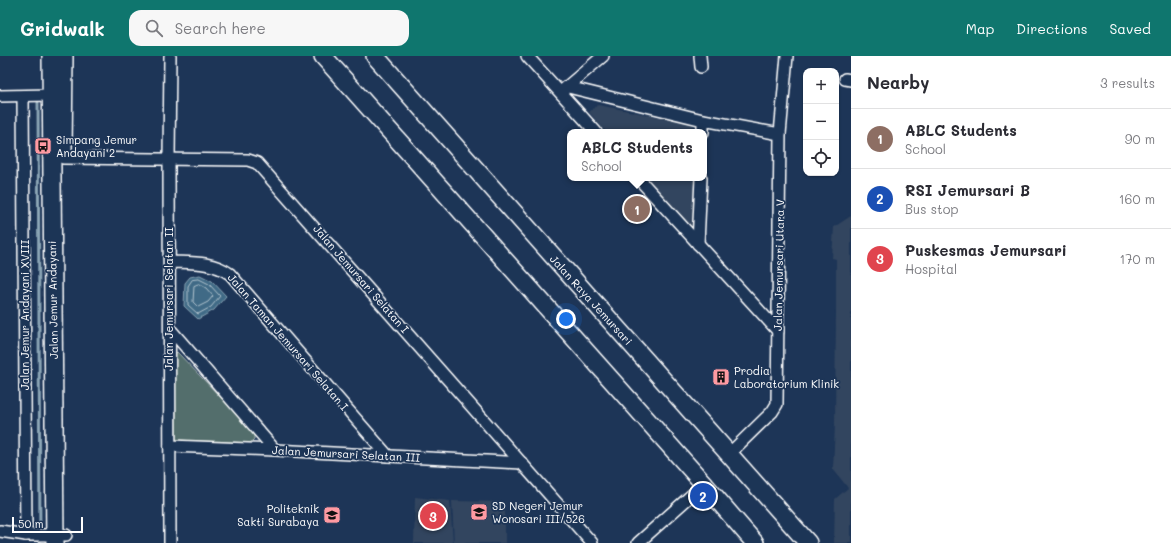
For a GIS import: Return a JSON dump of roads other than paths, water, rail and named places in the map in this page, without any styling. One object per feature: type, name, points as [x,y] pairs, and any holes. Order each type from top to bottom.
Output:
[{"type":"main road","name":"Jalan Jemur Andayani","points":[[48,535],[51,56]]},
{"type":"main road","name":"Jalan Jemur Andayani","points":[[48,535],[63,158],[64,56]]},
{"type":"main road","points":[[323,56],[755,543]]},
{"type":"main road","name":"Jalan Raya Jemursari","points":[[375,56],[808,543]]},
{"type":"street","name":"Jalan Jemursari Selatan II","points":[[170,56],[170,543]]},
{"type":"street","points":[[527,56],[564,90],[594,129]]},
{"type":"street","points":[[564,90],[603,56]]},
{"type":"street","name":"Jalan Jemursari Utara V","points":[[729,454],[772,412],[777,404],[780,134],[787,56]]},
{"type":"street","points":[[564,90],[703,120],[780,134]]},
{"type":"street","points":[[0,96],[51,95]]},
{"type":"street","name":"Jalan Jemur Andayani XVIII","points":[[23,96],[48,535]]},
{"type":"street","points":[[703,120],[703,129]]},
{"type":"street","name":"Jalan Jemursari Selatan I","points":[[63,158],[248,160],[257,163],[264,169],[592,543]]},
{"type":"street","points":[[641,181],[778,331]]},
{"type":"street","points":[[698,244],[701,181]]},
{"type":"street","name":"Jalan Taman Jemursari Selatan I","points":[[170,262],[209,264],[220,267],[230,274],[388,456]]},
{"type":"street","points":[[170,329],[275,450]]},
{"type":"street","name":"Jalan Jemursari Selatan III","points":[[170,446],[522,463]]},
{"type":"street","points":[[638,543],[704,484]]},
{"type":"street","points":[[0,532],[48,535]]},
{"type":"water","points":[[200,275],[212,281],[226,296],[214,310],[198,319],[184,306],[185,283],[190,277]]},
{"type":"waterway","points":[[38,99],[40,543]]},
{"type":"place","name":"Simpang Jemur Andayani 2","points":[[43,146]]},
{"type":"place","name":"ABLC Students","points":[[637,209]]},
{"type":"place","name":"Prodia Laboratorium Klinik","points":[[721,377]]},
{"type":"place","name":"RSI Jemursari B","points":[[703,496]]},
{"type":"place","name":"SD Negeri Jemur Wonosari III/526","points":[[479,512]]},
{"type":"place","name":"Politeknik Sakti Surabaya","points":[[332,515]]},
{"type":"place","name":"Puskesmas Jemursari","points":[[433,516]]}]
